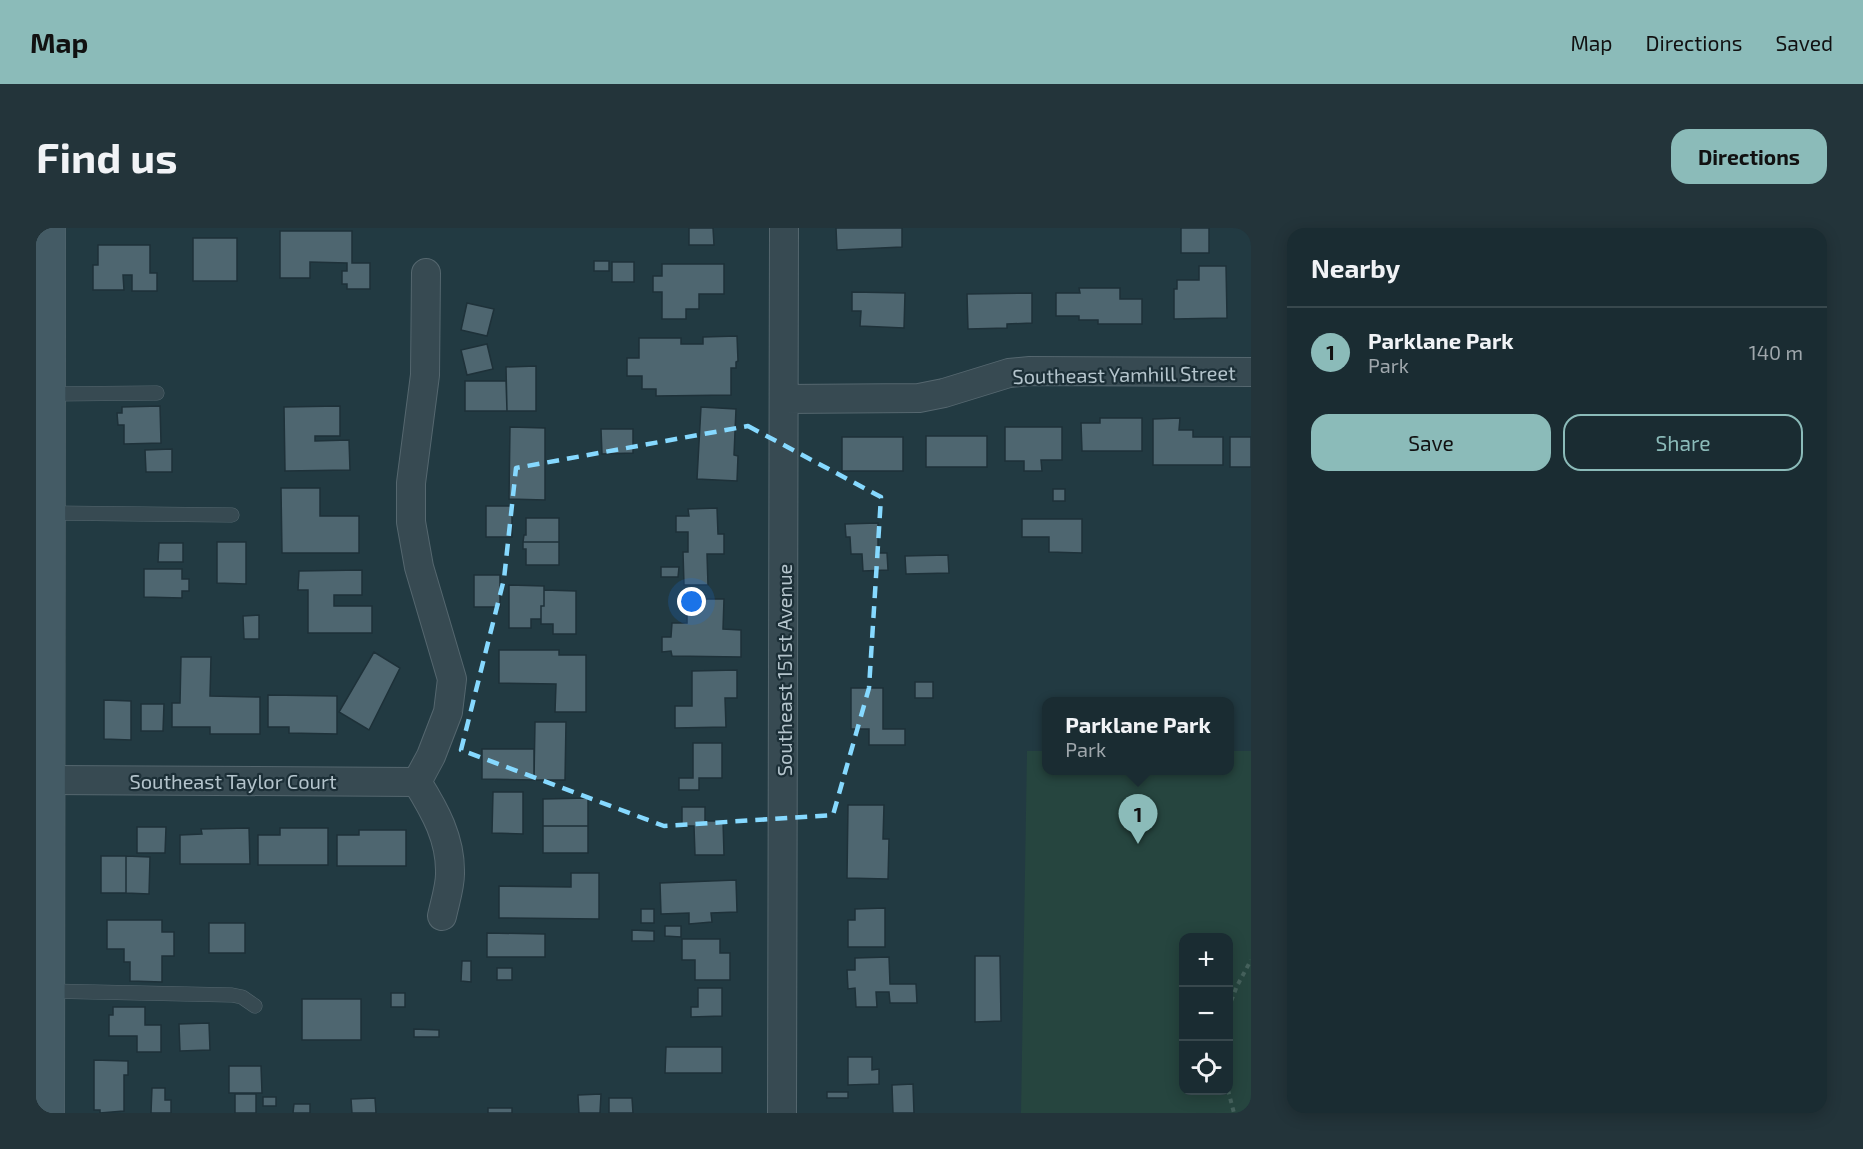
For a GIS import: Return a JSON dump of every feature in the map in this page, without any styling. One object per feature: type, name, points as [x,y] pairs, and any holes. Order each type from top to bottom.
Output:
[{"type":"main road","points":[[45,237],[49,394],[48,1113]]},
{"type":"street","name":"Southeast 151st Avenue","points":[[782,1113],[784,228]]},
{"type":"street","points":[[426,273],[425,375],[411,483],[411,522],[419,567],[452,680],[448,712],[431,756],[417,782],[438,816],[448,844],[450,874],[442,916]]},
{"type":"street","name":"Southeast Yamhill Street","points":[[784,399],[919,398],[944,393],[1009,373],[1030,371],[1251,372]]},
{"type":"street","name":"Southeast Taylor Court","points":[[49,780],[417,782]]},
{"type":"lane","points":[[49,394],[157,393]]},
{"type":"lane","points":[[49,513],[232,515]]},
{"type":"lane","points":[[48,991],[232,995],[255,1006]]},
{"type":"path","points":[[1233,996],[1251,960]]},
{"type":"path","points":[[1229,1095],[1234,1113]]},
{"type":"highlighted area","points":[[748,426],[881,497],[869,688],[833,815],[664,826],[461,750],[504,579],[516,468]]},
{"type":"green space","points":[[1027,751],[1042,751],[1042,775],[1234,775],[1234,751],[1251,751],[1251,1113],[1021,1113]]},
{"type":"building","points":[[689,228],[713,228],[714,245],[689,245]]},
{"type":"building","points":[[836,228],[902,228],[902,247],[837,250]]},
{"type":"building","points":[[1181,228],[1209,228],[1209,253],[1181,253]]},
{"type":"building","points":[[280,231],[352,231],[352,263],[370,263],[370,289],[347,289],[347,284],[342,284],[342,271],[347,271],[347,263],[310,262],[310,278],[280,278]]},
{"type":"building","points":[[193,238],[237,238],[237,281],[193,281]]},
{"type":"building","points":[[98,245],[150,245],[150,273],[157,273],[157,291],[132,291],[132,275],[123,275],[124,290],[93,290],[93,265],[98,265]]},
{"type":"building","points":[[594,261],[609,261],[609,271],[594,271]]},
{"type":"building","points":[[612,262],[634,262],[634,282],[612,282]]},
{"type":"building","points":[[662,264],[724,264],[724,294],[699,294],[699,309],[686,309],[686,319],[662,319],[662,292],[653,292],[653,276],[662,276]]},
{"type":"building","points":[[1199,266],[1226,266],[1227,318],[1174,319],[1174,289],[1177,289],[1177,280],[1199,280]]},
{"type":"building","points":[[1079,288],[1120,288],[1120,299],[1142,299],[1142,324],[1098,324],[1098,320],[1079,320],[1079,316],[1056,316],[1056,293],[1080,293]]},
{"type":"building","points":[[852,292],[905,293],[904,328],[860,326],[861,311],[852,311]]},
{"type":"building","points":[[1032,293],[1032,323],[1007,324],[1007,328],[968,329],[967,294]]},
{"type":"building","points":[[467,303],[494,309],[487,336],[461,330]]},
{"type":"building","points":[[737,336],[738,361],[736,368],[731,368],[731,395],[656,396],[656,389],[642,389],[642,376],[627,376],[627,358],[639,358],[639,338],[681,338],[681,344],[703,344],[703,337]]},
{"type":"building","points":[[487,344],[493,369],[467,375],[461,350]]},
{"type":"building","points":[[536,366],[536,411],[507,411],[506,367]]},
{"type":"building","points":[[465,381],[506,381],[507,411],[465,411]]},
{"type":"building","points":[[160,406],[161,443],[124,444],[124,425],[118,425],[117,413],[122,413],[122,407]]},
{"type":"building","points":[[340,406],[340,436],[315,436],[315,441],[349,440],[350,470],[285,471],[284,407]]},
{"type":"building","points":[[701,407],[736,409],[734,455],[738,456],[737,481],[697,479]]},
{"type":"building","points":[[1100,418],[1142,418],[1142,451],[1082,451],[1081,423],[1100,423]]},
{"type":"building","points":[[1180,418],[1179,430],[1193,430],[1193,437],[1223,437],[1223,465],[1153,465],[1153,419]]},
{"type":"building","points":[[510,427],[545,428],[545,500],[509,499]]},
{"type":"building","points":[[1005,427],[1062,427],[1062,460],[1041,460],[1042,471],[1024,471],[1024,461],[1005,461]]},
{"type":"building","points":[[601,429],[633,429],[633,453],[602,454]]},
{"type":"building","points":[[926,436],[987,436],[987,467],[926,467]]},
{"type":"building","points":[[842,437],[903,437],[903,471],[842,471]]},
{"type":"building","points":[[1230,437],[1251,437],[1251,467],[1230,467]]},
{"type":"building","points":[[172,449],[172,472],[146,472],[145,450]]},
{"type":"building","points":[[281,488],[320,488],[320,516],[359,516],[359,553],[282,553]]},
{"type":"building","points":[[1053,489],[1065,489],[1065,501],[1053,501]]},
{"type":"building","points":[[486,506],[512,506],[512,537],[486,537]]},
{"type":"building","points":[[717,508],[718,534],[724,534],[724,554],[707,554],[708,585],[684,585],[683,552],[688,552],[688,532],[676,532],[676,516],[689,516],[688,509]]},
{"type":"building","points":[[526,518],[559,518],[559,542],[523,542],[524,535],[526,535]]},
{"type":"building","points":[[1022,519],[1082,519],[1082,553],[1049,552],[1049,537],[1022,537]]},
{"type":"building","points":[[878,523],[878,553],[887,553],[888,570],[863,571],[862,554],[851,554],[850,537],[846,537],[845,524]]},
{"type":"building","points":[[217,542],[246,542],[246,584],[217,583]]},
{"type":"building","points":[[523,542],[559,542],[559,565],[526,565],[526,549],[523,549]]},
{"type":"building","points":[[159,543],[183,543],[183,562],[158,562]]},
{"type":"building","points":[[948,555],[949,573],[906,574],[905,556]]},
{"type":"building","points":[[661,567],[679,567],[678,577],[661,577]]},
{"type":"building","points":[[144,569],[182,569],[182,579],[189,579],[189,591],[182,591],[182,598],[144,597]]},
{"type":"building","points":[[362,570],[362,595],[334,595],[334,606],[372,606],[372,633],[308,633],[308,590],[298,590],[299,571]]},
{"type":"building","points":[[474,575],[500,575],[500,607],[474,607]]},
{"type":"building","points":[[509,585],[544,586],[544,606],[541,606],[541,619],[531,619],[531,628],[509,628]]},
{"type":"building","points":[[544,590],[576,591],[576,634],[553,634],[553,624],[541,624]]},
{"type":"building","points":[[687,599],[724,599],[723,629],[741,630],[741,657],[672,656],[671,651],[662,652],[662,637],[671,637],[672,623],[687,623]]},
{"type":"building","points":[[259,615],[259,639],[244,639],[243,616]]},
{"type":"building","points":[[499,650],[559,650],[559,655],[586,655],[586,712],[555,712],[556,684],[499,683]]},
{"type":"building","points":[[374,652],[400,668],[369,730],[339,712]]},
{"type":"building","points":[[181,657],[211,657],[210,696],[260,697],[260,734],[210,734],[210,727],[172,727],[172,703],[180,703]]},
{"type":"building","points":[[737,670],[737,698],[725,698],[726,727],[675,728],[675,706],[692,706],[692,671]]},
{"type":"building","points":[[915,682],[933,682],[933,698],[915,698]]},
{"type":"building","points":[[851,688],[883,688],[883,729],[905,729],[905,745],[869,745],[869,729],[851,729]]},
{"type":"building","points":[[268,695],[337,696],[337,734],[289,733],[289,727],[268,727]]},
{"type":"building","points":[[104,700],[131,701],[131,740],[104,739]]},
{"type":"building","points":[[141,704],[164,704],[163,731],[141,731]]},
{"type":"building","points":[[535,722],[566,722],[565,780],[534,780]]},
{"type":"building","points":[[693,743],[722,743],[722,778],[699,778],[699,790],[679,790],[679,778],[693,778]]},
{"type":"building","points":[[482,749],[534,749],[534,780],[482,779]]},
{"type":"building","points":[[493,792],[523,792],[523,834],[492,833]]},
{"type":"building","points":[[588,798],[588,826],[543,826],[543,799]]},
{"type":"building","points":[[848,805],[884,805],[883,839],[889,839],[888,879],[847,878]]},
{"type":"building","points":[[682,807],[705,807],[705,821],[723,821],[724,855],[695,855],[694,826],[682,826]]},
{"type":"building","points":[[543,826],[588,826],[588,853],[543,853]]},
{"type":"building","points":[[137,827],[166,827],[165,853],[137,853]]},
{"type":"building","points":[[249,828],[250,864],[180,864],[180,835],[202,834],[201,829]]},
{"type":"building","points":[[280,828],[328,828],[328,865],[258,865],[258,835],[280,835]]},
{"type":"building","points":[[359,830],[406,830],[406,866],[337,866],[337,835],[359,835]]},
{"type":"building","points":[[101,856],[126,856],[126,893],[101,893]]},
{"type":"building","points":[[126,856],[150,857],[149,894],[126,893]]},
{"type":"building","points":[[571,873],[599,873],[599,919],[499,918],[499,886],[571,887]]},
{"type":"building","points":[[736,880],[737,912],[711,913],[712,922],[689,924],[689,913],[661,914],[660,883]]},
{"type":"building","points":[[885,908],[885,947],[848,947],[848,920],[855,920],[855,909]]},
{"type":"building","points":[[641,909],[654,909],[654,923],[641,923]]},
{"type":"building","points":[[107,920],[162,920],[162,932],[174,932],[174,956],[162,956],[162,982],[130,981],[130,962],[124,962],[124,949],[107,949]]},
{"type":"building","points":[[209,923],[245,923],[245,953],[209,953]]},
{"type":"building","points":[[665,926],[681,926],[681,937],[665,936]]},
{"type":"building","points":[[632,930],[654,931],[654,941],[632,941]]},
{"type":"building","points":[[487,933],[545,934],[545,957],[487,957]]},
{"type":"building","points":[[682,939],[720,939],[720,953],[730,953],[730,980],[695,980],[695,960],[682,960]]},
{"type":"building","points":[[975,956],[1000,956],[1001,1021],[975,1022]]},
{"type":"building","points":[[889,957],[890,984],[916,984],[917,1003],[890,1003],[889,992],[876,992],[877,1007],[856,1007],[855,988],[848,989],[847,970],[855,970],[855,958]]},
{"type":"building","points":[[462,961],[471,961],[471,982],[461,981]]},
{"type":"building","points":[[497,968],[512,968],[512,980],[497,980]]},
{"type":"building","points":[[698,988],[722,988],[722,1016],[691,1017],[691,1007],[698,1007]]},
{"type":"building","points":[[391,993],[405,993],[405,1007],[391,1007]]},
{"type":"building","points":[[302,999],[361,999],[361,1040],[302,1040]]},
{"type":"building","points":[[113,1007],[145,1007],[145,1025],[161,1025],[161,1052],[137,1052],[137,1036],[109,1036],[109,1015],[113,1015]]},
{"type":"building","points":[[209,1023],[210,1050],[180,1051],[179,1024]]},
{"type":"building","points":[[414,1029],[439,1030],[439,1037],[414,1037]]},
{"type":"building","points":[[666,1047],[722,1047],[722,1073],[665,1073]]},
{"type":"building","points":[[848,1057],[872,1057],[872,1070],[879,1069],[879,1084],[848,1085]]},
{"type":"building","points":[[94,1060],[128,1061],[128,1075],[124,1075],[124,1111],[100,1113],[100,1110],[94,1110]]},
{"type":"building","points":[[229,1066],[261,1066],[262,1093],[229,1093]]},
{"type":"building","points":[[913,1084],[914,1113],[893,1113],[892,1085]]},
{"type":"building","points":[[152,1088],[165,1088],[165,1100],[171,1100],[171,1113],[151,1113]]},
{"type":"building","points":[[827,1092],[848,1092],[848,1098],[827,1098]]},
{"type":"building","points":[[235,1094],[256,1094],[256,1113],[235,1113]]},
{"type":"building","points":[[601,1094],[600,1113],[579,1113],[578,1095]]},
{"type":"building","points":[[263,1097],[276,1097],[276,1106],[263,1106]]},
{"type":"building","points":[[375,1098],[376,1113],[352,1113],[351,1099]]},
{"type":"building","points":[[609,1098],[632,1098],[633,1113],[609,1113]]},
{"type":"building","points":[[294,1104],[310,1104],[310,1113],[293,1113]]},
{"type":"building","points":[[488,1108],[512,1108],[512,1113],[488,1113]]},
{"type":"place","name":"Parklane Park","points":[[1138,844]]}]
